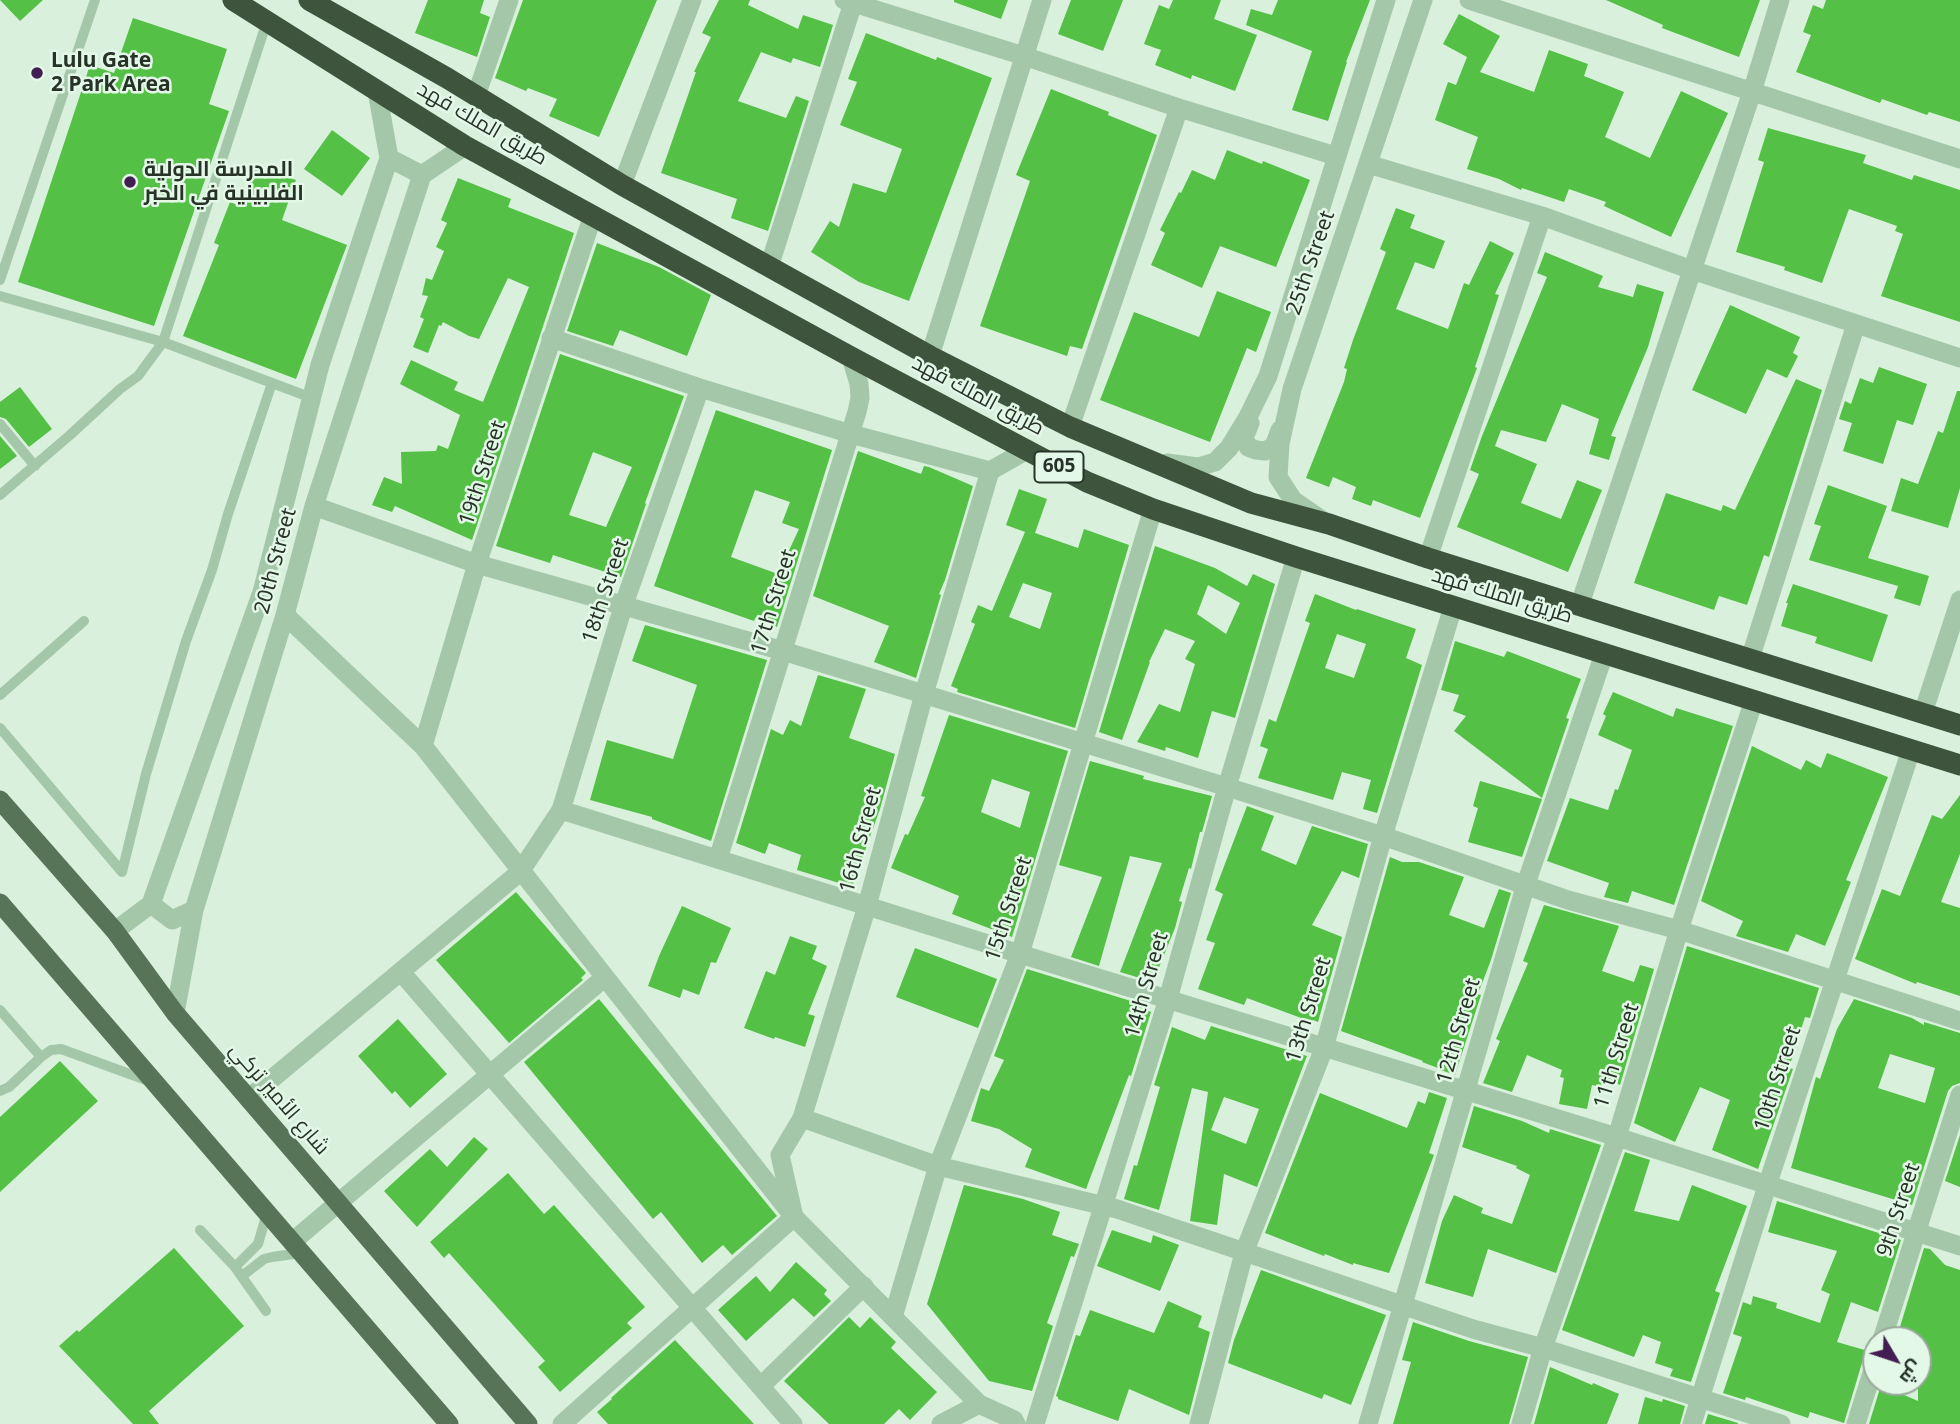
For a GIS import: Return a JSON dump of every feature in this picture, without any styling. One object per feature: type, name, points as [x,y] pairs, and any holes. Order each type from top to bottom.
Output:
[{"type":"highway","name":"طريق الملك فهد","points":[[233,0],[465,146],[851,357],[1087,482],[1153,509],[1296,557],[1960,765]]},
{"type":"highway","name":"طريق الملك فهد","points":[[318,2],[622,184],[930,356],[1070,427],[1251,503],[1329,524],[1428,558],[1960,725]]},
{"type":"main road","name":"شارع الأمير تركي","points":[[0,800],[115,931],[175,1013],[528,1424]]},
{"type":"main road","points":[[0,903],[449,1424]]},
{"type":"street","points":[[476,96],[509,0]]},
{"type":"street","points":[[622,184],[692,0]]},
{"type":"street","points":[[930,356],[1042,0]]},
{"type":"street","name":"25th Street","points":[[1158,462],[1198,467],[1215,462],[1229,448],[1248,417],[1268,376],[1385,0]]},
{"type":"street","name":"25th Street","points":[[1329,524],[1293,499],[1279,477],[1280,444],[1292,389],[1423,0]]},
{"type":"street","points":[[1469,0],[1960,159]]},
{"type":"street","points":[[1580,604],[1752,92],[1780,0]]},
{"type":"street","points":[[769,267],[848,1],[1336,156]]},
{"type":"street","name":"20th Street","points":[[151,904],[262,592],[320,365],[389,158],[377,91]]},
{"type":"street","points":[[1070,427],[1179,108]]},
{"type":"street","points":[[389,158],[422,175],[465,146]]},
{"type":"street","points":[[1368,164],[1542,216],[1692,270],[1960,358]]},
{"type":"street","name":"20th Street","points":[[175,1013],[194,910],[285,615],[314,506],[422,175]]},
{"type":"street","name":"19th Street","points":[[423,746],[477,564],[593,215]]},
{"type":"street","points":[[1428,558],[1542,216]]},
{"type":"street","points":[[1750,659],[1856,324]]},
{"type":"street","points":[[551,338],[700,388],[851,434],[990,471],[1027,450]]},
{"type":"street","name":"17th Street","points":[[718,859],[851,434],[860,398],[851,357]]},
{"type":"street","points":[[1268,376],[1244,438],[1248,447],[1265,451],[1274,446],[1283,408],[1292,389]]},
{"type":"street","name":"18th Street","points":[[249,1098],[520,872],[561,810],[623,607],[700,388]]},
{"type":"street","name":"16th Street","points":[[794,1217],[780,1155],[802,1118],[867,906],[924,694],[990,471]]},
{"type":"street","points":[[314,506],[477,564],[924,694],[1383,836],[1568,900],[1679,930],[1960,1021]]},
{"type":"street","name":"15th Street","points":[[893,1317],[937,1166],[1020,954],[1153,509]]},
{"type":"street","name":"14th Street","points":[[1035,1424],[1168,999],[1296,557]]},
{"type":"street","points":[[1923,713],[1960,600]]},
{"type":"street","name":"13th Street","points":[[1199,1424],[1244,1253],[1324,1048],[1383,836],[1453,607]]},
{"type":"street","points":[[285,615],[423,746],[794,1217],[979,1404],[1019,1423]]},
{"type":"street","name":"12th Street","points":[[1368,1424],[1525,884],[1604,654]]},
{"type":"street","name":"11th Street","points":[[1521,1424],[1543,1348],[1617,1137],[1679,930],[1754,700]]},
{"type":"street","name":"10th Street","points":[[1692,1424],[1767,1186],[1911,750]]},
{"type":"street","points":[[561,810],[1960,1246]]},
{"type":"street","points":[[115,931],[151,904],[172,920],[194,910]]},
{"type":"street","points":[[401,972],[793,1424]]},
{"type":"street","points":[[297,1247],[338,1202],[604,978]]},
{"type":"street","name":"9th Street","points":[[1886,1326],[1960,1095]]},
{"type":"street","points":[[802,1118],[937,1166],[1103,1205],[1473,1329],[1543,1348],[1781,1424]]},
{"type":"street","points":[[562,1424],[794,1217]]},
{"type":"street","points":[[761,1386],[864,1286]]},
{"type":"street","points":[[1856,1424],[1865,1396]]},
{"type":"street","points":[[941,1424],[979,1404]]},
{"type":"lane","points":[[0,280],[95,0]]},
{"type":"lane","points":[[0,495],[138,376],[163,342],[267,20]]},
{"type":"lane","points":[[0,296],[163,342],[312,398]]},
{"type":"lane","points":[[0,727],[122,872],[146,774],[186,641],[212,570],[272,383]]},
{"type":"lane","points":[[0,424],[35,466]]},
{"type":"lane","points":[[0,695],[84,621]]},
{"type":"lane","points":[[0,1010],[41,1056]]},
{"type":"lane","points":[[0,1091],[9,1087],[41,1056],[51,1050],[61,1049],[156,1084]]},
{"type":"lane","points":[[235,1267],[258,1244],[267,1212]]},
{"type":"lane","points":[[200,1230],[235,1267],[266,1311]]},
{"type":"lane","points":[[242,1276],[272,1256],[297,1247]]},
{"type":"building","points":[[0,0],[43,0],[20,21]]},
{"type":"building","points":[[428,0],[484,0],[480,13],[490,17],[477,57],[415,33]]},
{"type":"building","points":[[523,0],[657,0],[599,137],[549,116],[557,99],[528,88],[526,91],[495,78]]},
{"type":"building","points":[[719,0],[750,0],[748,5],[798,29],[803,15],[833,25],[820,67],[793,58],[791,63],[761,52],[738,101],[786,118],[796,96],[809,101],[768,231],[731,218],[737,199],[661,173],[694,72],[711,37],[702,33]]},
{"type":"building","points":[[954,0],[1008,0],[1001,19]]},
{"type":"building","points":[[1071,0],[1123,0],[1103,51],[1058,34]]},
{"type":"building","points":[[1173,0],[1221,0],[1214,19],[1257,35],[1235,91],[1192,75],[1191,79],[1155,65],[1161,50],[1144,44],[1159,5],[1169,9]]},
{"type":"building","points":[[1278,0],[1370,0],[1346,62],[1328,121],[1292,110],[1312,51],[1246,25],[1251,9],[1272,15]]},
{"type":"building","points":[[1606,0],[1760,0],[1739,57],[1662,28],[1663,25]]},
{"type":"building","points":[[1826,0],[1960,0],[1960,122],[1929,112],[1927,115],[1882,99],[1880,103],[1796,72],[1811,35],[1803,32],[1813,5],[1823,9]]},
{"type":"building","points":[[1459,14],[1500,36],[1480,72],[1534,92],[1549,50],[1588,64],[1584,76],[1624,92],[1605,137],[1650,158],[1681,91],[1728,113],[1671,237],[1604,206],[1606,202],[1569,189],[1564,202],[1522,188],[1521,190],[1499,179],[1467,169],[1478,137],[1435,120],[1448,82],[1456,85],[1467,57],[1443,44]]},
{"type":"building","points":[[133,18],[227,49],[209,104],[229,111],[154,326],[18,282],[90,65],[114,73]]},
{"type":"building","points":[[866,33],[992,78],[909,301],[859,282],[811,252],[830,221],[839,227],[853,183],[886,193],[902,149],[840,125],[857,82],[848,79]]},
{"type":"building","points":[[1051,89],[1157,135],[1082,349],[1070,346],[1067,356],[980,326],[1030,181],[1016,175]]},
{"type":"building","points":[[1768,128],[1866,155],[1863,163],[1912,180],[1914,175],[1960,190],[1960,322],[1881,296],[1903,234],[1895,231],[1897,226],[1849,209],[1822,283],[1784,270],[1785,267],[1736,252],[1764,162],[1758,160]]},
{"type":"building","points":[[332,130],[370,158],[342,196],[304,169]]},
{"type":"building","points":[[1227,150],[1310,180],[1276,267],[1220,246],[1202,288],[1151,265],[1165,233],[1160,230],[1192,170],[1215,180]]},
{"type":"building","points":[[254,165],[296,180],[282,220],[347,245],[296,379],[183,336],[219,245],[214,243],[230,202],[240,206]]},
{"type":"building","points":[[458,178],[511,199],[508,207],[574,233],[472,540],[395,506],[392,512],[372,505],[384,477],[402,484],[401,452],[436,451],[438,445],[448,449],[460,415],[400,384],[411,360],[458,382],[454,390],[483,402],[529,287],[508,278],[479,339],[443,322],[439,325],[428,353],[413,347],[424,319],[420,317],[428,296],[422,295],[426,278],[432,280],[444,251],[436,247],[447,223],[441,220]]},
{"type":"building","points":[[1396,208],[1415,215],[1410,228],[1445,241],[1434,269],[1415,262],[1396,309],[1448,329],[1464,283],[1469,285],[1490,241],[1514,253],[1495,294],[1499,295],[1475,367],[1477,368],[1420,518],[1373,500],[1371,506],[1352,499],[1356,487],[1333,477],[1329,487],[1306,478],[1344,382],[1347,369],[1344,368],[1386,252],[1380,249]]},
{"type":"building","points":[[597,243],[659,267],[711,295],[687,356],[620,330],[613,346],[567,331]]},
{"type":"building","points":[[1545,252],[1603,276],[1598,287],[1633,297],[1637,284],[1664,292],[1648,347],[1611,436],[1616,437],[1609,460],[1589,454],[1599,419],[1562,404],[1546,442],[1501,430],[1495,446],[1537,464],[1521,503],[1561,519],[1577,480],[1602,490],[1568,572],[1457,527],[1479,474],[1470,470],[1482,436],[1547,277],[1537,273]]},
{"type":"building","points":[[1217,291],[1271,312],[1256,352],[1247,348],[1210,442],[1100,400],[1134,312],[1199,337]]},
{"type":"building","points":[[1730,305],[1800,337],[1793,353],[1798,356],[1787,378],[1767,369],[1746,414],[1692,390]]},
{"type":"building","points":[[560,354],[684,396],[621,577],[553,555],[550,563],[496,546]],"holes":[[[593,452],[632,467],[606,527],[569,515]]]},
{"type":"building","points":[[1879,367],[1927,384],[1913,425],[1897,420],[1883,464],[1843,451],[1852,423],[1839,419],[1845,401],[1851,404],[1860,378],[1873,383]]},
{"type":"building","points":[[1796,379],[1822,390],[1769,557],[1764,555],[1747,605],[1719,596],[1714,610],[1634,583],[1666,493],[1721,511],[1723,505],[1735,510]]},
{"type":"building","points":[[20,387],[52,429],[29,447],[6,419],[0,417],[0,402]]},
{"type":"building","points":[[1957,391],[1960,391],[1960,488],[1948,528],[1891,511],[1901,478],[1918,484],[1938,431],[1943,433]]},
{"type":"building","points":[[716,410],[832,450],[777,627],[756,617],[754,621],[654,586]],"holes":[[[755,490],[790,502],[782,523],[799,529],[778,574],[731,557]]]},
{"type":"building","points":[[0,436],[17,456],[0,469]]},
{"type":"building","points":[[858,451],[921,474],[924,466],[929,467],[973,486],[916,678],[874,662],[889,626],[813,596]]},
{"type":"building","points":[[1828,485],[1887,506],[1868,558],[1929,576],[1920,606],[1894,598],[1898,586],[1809,560],[1821,526],[1814,524]]},
{"type":"building","points":[[1019,489],[1047,499],[1035,533],[1078,548],[1084,529],[1129,545],[1075,728],[957,692],[958,689],[951,686],[975,624],[971,622],[978,605],[992,611],[1025,532],[1006,525]],"holes":[[[1023,583],[1052,593],[1040,629],[1009,617]]]},
{"type":"building","points":[[1155,546],[1215,568],[1247,586],[1253,574],[1275,584],[1235,718],[1212,711],[1198,758],[1166,747],[1165,751],[1137,742],[1159,704],[1180,712],[1195,664],[1185,659],[1195,641],[1165,629],[1149,662],[1122,740],[1099,732]],"holes":[[[1208,585],[1240,603],[1226,634],[1197,614]]]},
{"type":"building","points":[[1793,584],[1888,615],[1872,662],[1815,643],[1817,637],[1781,626]]},
{"type":"building","points":[[1315,594],[1416,629],[1406,658],[1422,665],[1377,813],[1363,809],[1371,780],[1342,772],[1333,800],[1258,778],[1268,749],[1260,746],[1269,719],[1276,722],[1310,623],[1305,621]],"holes":[[[1337,634],[1366,644],[1354,678],[1325,668]]]},
{"type":"building","points":[[645,625],[767,660],[711,841],[652,817],[590,800],[607,740],[673,759],[697,685],[632,661]]},
{"type":"building","points":[[1455,641],[1504,657],[1507,651],[1581,679],[1566,718],[1569,719],[1542,798],[1454,731],[1466,716],[1453,711],[1459,695],[1441,690]]},
{"type":"building","points":[[818,675],[866,689],[849,738],[895,754],[880,809],[852,887],[797,870],[801,855],[769,843],[765,854],[736,843],[771,729],[783,735],[790,720],[801,726]]},
{"type":"building","points":[[1613,692],[1673,717],[1676,708],[1733,726],[1674,905],[1632,891],[1628,903],[1604,897],[1609,883],[1547,861],[1570,798],[1608,810],[1615,789],[1618,790],[1632,750],[1598,735],[1606,716],[1603,714]]},
{"type":"building","points":[[949,715],[1068,751],[1012,937],[952,914],[959,896],[891,868],[925,797],[921,796]],"holes":[[[992,779],[1030,792],[1020,828],[981,812]]]},
{"type":"building","points":[[1752,746],[1801,770],[1806,760],[1821,768],[1827,753],[1888,777],[1846,880],[1851,882],[1825,946],[1796,934],[1788,952],[1736,936],[1743,921],[1701,901]]},
{"type":"building","points":[[1090,761],[1144,776],[1143,779],[1212,796],[1179,901],[1182,902],[1175,928],[1153,982],[1120,972],[1162,863],[1130,856],[1099,966],[1071,957],[1102,877],[1059,865]]},
{"type":"building","points":[[1480,781],[1542,799],[1522,857],[1468,842],[1478,808],[1473,806]]},
{"type":"building","points":[[1960,795],[1960,854],[1941,902],[1960,908],[1960,996],[1917,982],[1916,984],[1855,959],[1882,889],[1900,896],[1932,815],[1942,819]]},
{"type":"building","points":[[1247,806],[1274,816],[1261,850],[1296,865],[1312,826],[1368,844],[1359,878],[1342,871],[1312,925],[1342,937],[1318,1022],[1247,998],[1244,1005],[1198,989],[1215,943],[1206,940],[1223,894],[1215,890]]},
{"type":"building","points":[[1390,857],[1402,862],[1419,862],[1464,877],[1449,915],[1484,928],[1499,889],[1511,893],[1455,1075],[1341,1031]]},
{"type":"building","points":[[516,892],[586,973],[581,978],[583,980],[509,1043],[436,960]]},
{"type":"building","points":[[1544,905],[1619,926],[1602,971],[1634,982],[1640,965],[1654,969],[1620,1085],[1604,1077],[1602,1087],[1592,1085],[1587,1109],[1559,1104],[1564,1078],[1560,1077],[1562,1070],[1527,1055],[1512,1092],[1483,1083],[1500,1041],[1496,1039],[1528,963],[1523,961]]},
{"type":"building","points":[[682,906],[731,928],[716,963],[711,962],[699,995],[683,989],[680,998],[648,986]]},
{"type":"building","points":[[790,936],[817,946],[812,959],[827,966],[808,1014],[815,1016],[805,1047],[744,1028],[766,971],[775,975]]},
{"type":"building","points":[[1687,946],[1819,988],[1810,1018],[1805,1017],[1789,1068],[1793,1069],[1758,1169],[1712,1150],[1730,1100],[1700,1087],[1675,1142],[1634,1123]]},
{"type":"building","points":[[915,948],[997,979],[978,1028],[896,997]]},
{"type":"building","points":[[1027,969],[1144,1005],[1143,1008],[1151,1012],[1131,1076],[1129,1075],[1086,1189],[1025,1167],[1032,1149],[999,1129],[971,1121],[981,1088],[989,1091],[1004,1060],[994,1056]]},
{"type":"building","points":[[599,999],[777,1216],[732,1255],[723,1245],[702,1263],[661,1212],[653,1219],[524,1062]]},
{"type":"building","points":[[1854,999],[1912,1018],[1924,1025],[1924,1022],[1960,1033],[1960,1083],[1948,1091],[1912,1205],[1791,1168],[1816,1077],[1820,1079],[1837,1029]],"holes":[[[1890,1054],[1935,1068],[1925,1103],[1878,1088]]]},
{"type":"building","points":[[398,1019],[447,1074],[410,1108],[395,1091],[392,1094],[358,1056]]},
{"type":"building","points":[[1211,1026],[1307,1056],[1257,1187],[1224,1174],[1217,1225],[1190,1221],[1208,1092],[1192,1088],[1159,1210],[1124,1199],[1134,1165],[1137,1166],[1160,1087],[1154,1085],[1172,1027],[1205,1040]],"holes":[[[1224,1097],[1259,1109],[1246,1144],[1211,1130]]]},
{"type":"building","points":[[60,1061],[98,1101],[0,1192],[0,1117]]},
{"type":"building","points":[[1429,1092],[1447,1098],[1429,1153],[1434,1155],[1389,1273],[1353,1265],[1325,1254],[1324,1256],[1265,1233],[1320,1093],[1407,1128],[1418,1101],[1425,1104]]},
{"type":"building","points":[[1474,1106],[1522,1121],[1549,1133],[1550,1129],[1601,1145],[1556,1273],[1488,1249],[1473,1297],[1425,1283],[1442,1221],[1454,1195],[1483,1208],[1481,1213],[1512,1224],[1530,1175],[1516,1168],[1517,1166],[1462,1147]]},
{"type":"building","points":[[1960,1135],[1960,1187],[1945,1181]]},
{"type":"building","points":[[474,1137],[488,1149],[417,1227],[384,1191],[430,1149],[447,1167]]},
{"type":"building","points":[[1625,1152],[1650,1160],[1634,1211],[1679,1221],[1692,1185],[1747,1206],[1715,1291],[1720,1293],[1691,1382],[1670,1376],[1673,1369],[1655,1363],[1661,1342],[1643,1335],[1634,1357],[1562,1330]]},
{"type":"building","points":[[508,1173],[544,1214],[554,1205],[645,1307],[627,1323],[632,1328],[560,1392],[538,1367],[545,1361],[449,1253],[444,1258],[430,1242]]},
{"type":"building","points":[[964,1185],[1023,1199],[1060,1212],[1052,1235],[1079,1244],[1074,1257],[1071,1256],[1047,1323],[1053,1326],[1032,1391],[989,1381],[927,1304]]},
{"type":"building","points":[[1777,1201],[1901,1240],[1878,1312],[1851,1302],[1837,1342],[1862,1349],[1862,1363],[1844,1423],[1810,1412],[1808,1418],[1746,1397],[1745,1400],[1723,1393],[1742,1337],[1733,1334],[1743,1302],[1751,1305],[1753,1296],[1777,1303],[1776,1308],[1820,1323],[1830,1294],[1821,1290],[1837,1251],[1768,1232]]},
{"type":"building","points":[[1112,1230],[1151,1243],[1153,1235],[1179,1245],[1160,1291],[1097,1266]]},
{"type":"building","points":[[174,1248],[244,1326],[149,1411],[159,1424],[133,1424],[59,1346],[77,1330],[79,1332]]},
{"type":"building","points":[[1924,1248],[1930,1249],[1945,1265],[1960,1270],[1960,1424],[1869,1424],[1878,1396],[1906,1396],[1918,1401],[1918,1396],[1932,1396],[1932,1326],[1900,1326]]},
{"type":"building","points":[[796,1262],[827,1290],[824,1294],[831,1301],[814,1317],[793,1298],[746,1341],[718,1310],[756,1276],[770,1292]]},
{"type":"building","points":[[1261,1270],[1386,1315],[1351,1405],[1324,1394],[1322,1399],[1228,1363]]},
{"type":"building","points":[[1168,1301],[1202,1316],[1198,1327],[1210,1332],[1189,1415],[1129,1389],[1118,1421],[1058,1399],[1056,1396],[1076,1335],[1080,1336],[1090,1310],[1154,1333]]},
{"type":"building","points":[[849,1317],[860,1328],[870,1317],[896,1342],[891,1348],[937,1392],[910,1420],[899,1409],[884,1424],[829,1424],[784,1381]]},
{"type":"building","points":[[1413,1322],[1528,1357],[1509,1424],[1393,1424],[1411,1362],[1402,1360]]},
{"type":"building","points":[[675,1340],[754,1424],[608,1424],[597,1412]]},
{"type":"building","points":[[1550,1367],[1619,1394],[1607,1424],[1534,1424]]},
{"type":"building","points":[[1645,1397],[1685,1406],[1680,1424],[1638,1424]]},
{"type":"building","points":[[1708,1414],[1738,1423],[1738,1424],[1705,1424]]},
{"type":"place","name":"Lulu Gate 2 Park Area","points":[[37,73]]},
{"type":"place","name":"المدرسة الدولية الفلبينية في الخبر","points":[[130,182]]}]
